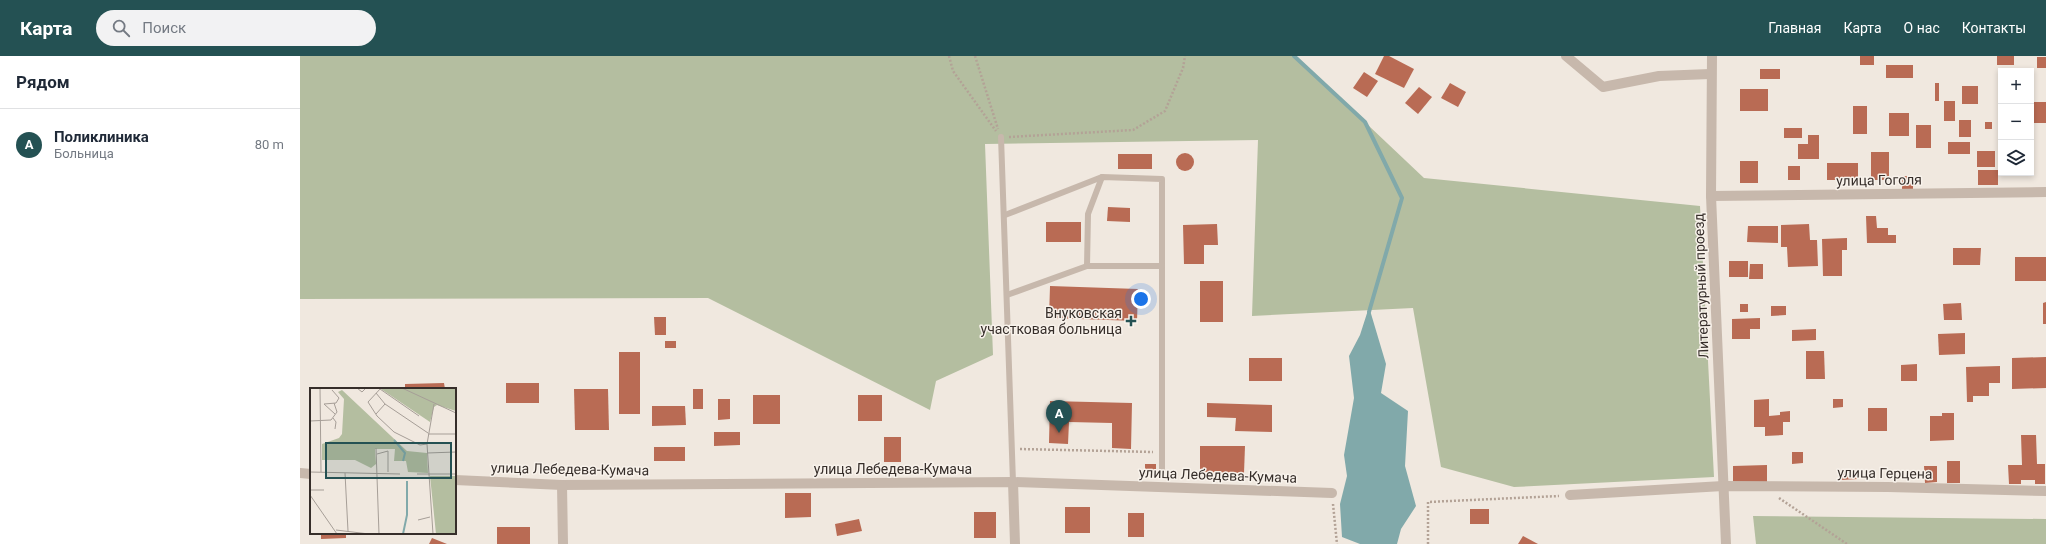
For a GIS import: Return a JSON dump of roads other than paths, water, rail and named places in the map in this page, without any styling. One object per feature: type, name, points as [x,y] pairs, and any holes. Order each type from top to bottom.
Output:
[{"type":"street","points":[[1566,56],[1603,87],[1659,76],[1710,74]]},
{"type":"street","name":"Литературный проезд","points":[[1712,56],[1710,74],[1712,196],[1726,544]]},
{"type":"street","name":"улица Гоголя","points":[[1712,196],[2046,192]]},
{"type":"street","points":[[300,473],[310,474]]},
{"type":"street","name":"улица Лебедева-Кумача","points":[[456,480],[562,485],[1013,482],[1332,493]]},
{"type":"street","points":[[1013,482],[1015,544]]},
{"type":"street","points":[[562,485],[563,544]]},
{"type":"street","name":"улица Герцена","points":[[1570,495],[1723,486],[1888,487],[2046,491]]},
{"type":"lane","points":[[1001,138],[1005,215],[1013,482]]},
{"type":"lane","points":[[1005,215],[1102,177],[1162,179],[1162,469]]},
{"type":"lane","points":[[1087,266],[1088,214],[1102,177]]},
{"type":"lane","points":[[1007,295],[1087,266],[1162,266]]},
{"type":"water","points":[[1369,307],[1386,364],[1381,393],[1408,411],[1405,466],[1416,506],[1401,529],[1397,544],[1360,544],[1342,537],[1340,504],[1347,476],[1344,455],[1354,398],[1349,356],[1360,335]]},
{"type":"waterway","points":[[1294,56],[1365,122],[1402,198],[1369,312]]},
{"type":"place","name":"Внуковская участковая больница","points":[[1131,321]]},
{"type":"place","name":"Поликлиника","points":[[1059,433]]}]
